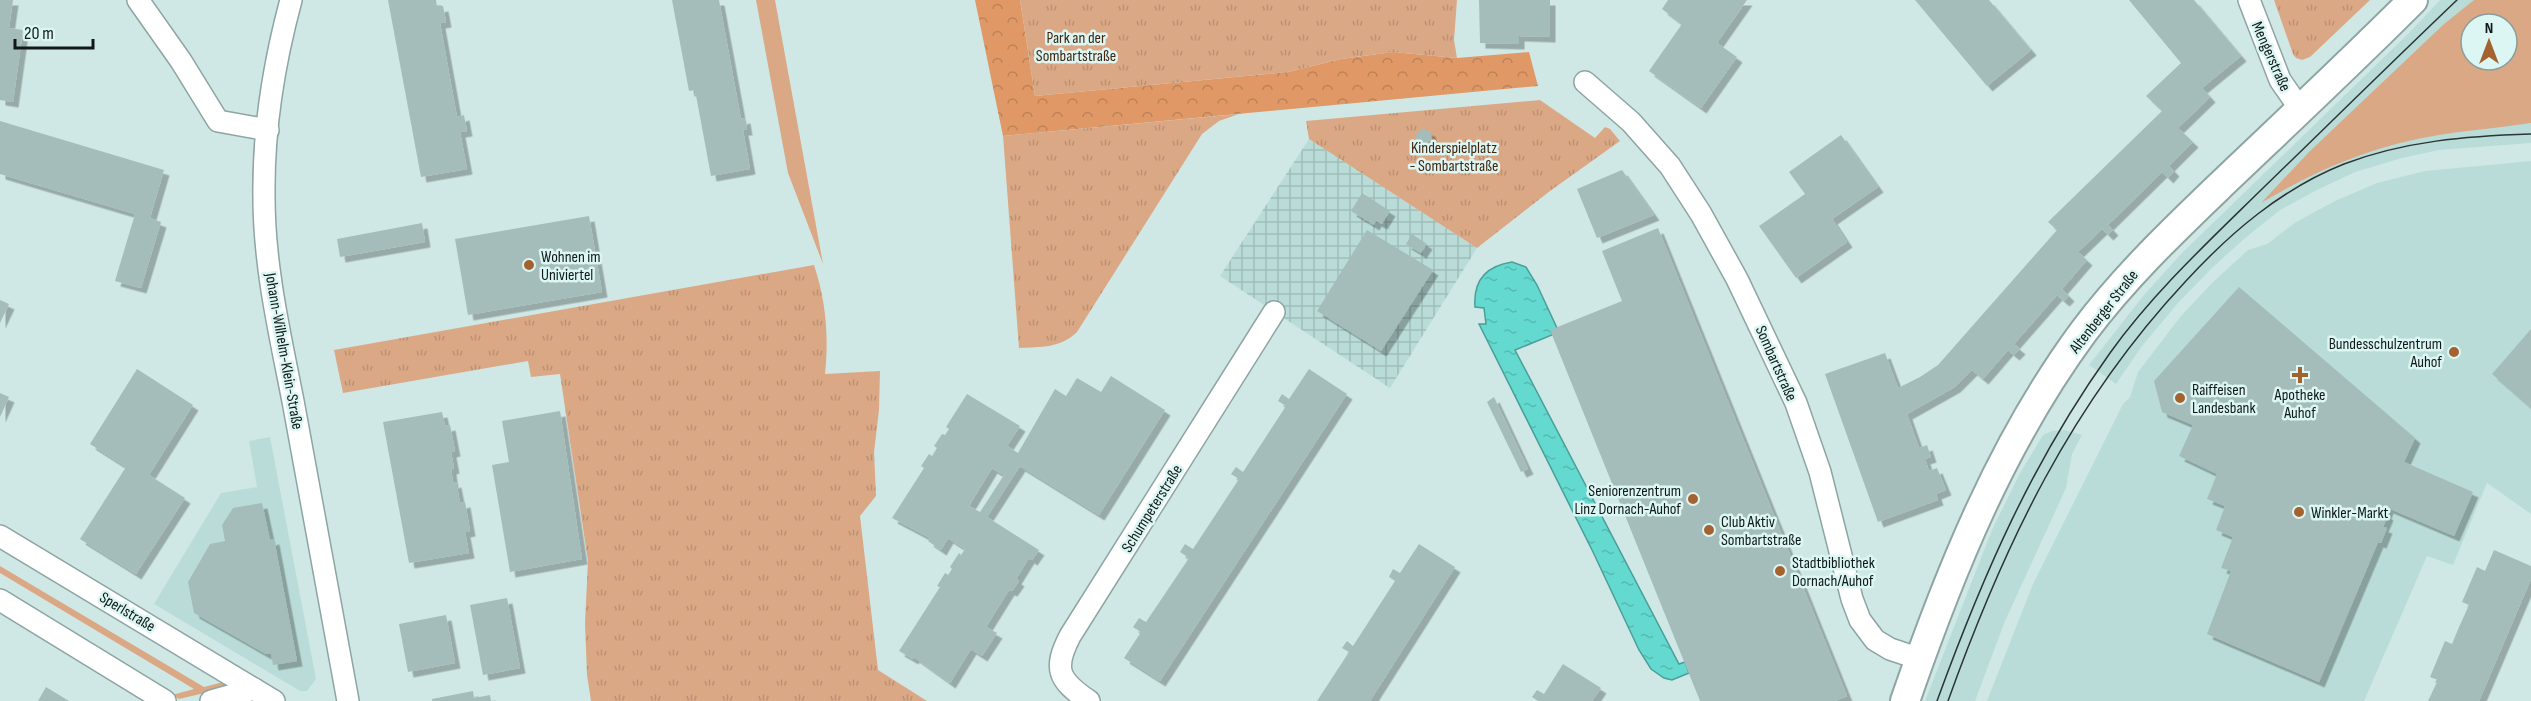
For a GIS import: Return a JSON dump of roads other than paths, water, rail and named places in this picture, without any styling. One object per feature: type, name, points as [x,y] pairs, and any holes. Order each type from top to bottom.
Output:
[{"type":"street","points":[[138,0],[181,61],[218,121],[268,130]]},
{"type":"street","name":"Johann-Wilhelm-Klein-Straße","points":[[291,0],[268,130],[264,198],[266,234],[275,301],[348,701]]},
{"type":"street","name":"Mengerstraße","points":[[2249,0],[2280,80],[2300,109]]},
{"type":"street","name":"Altenberger Straße","points":[[1905,701],[1944,596],[1993,482],[2023,427],[2083,332],[2141,264],[2413,0]]},
{"type":"street","name":"Sombartstraße","points":[[1585,82],[1631,122],[1670,166],[1701,214],[1737,279],[1796,403],[1820,472],[1852,599],[1860,620],[1875,639],[1890,649],[1920,659]]},
{"type":"street","name":"Schumpeterstraße","points":[[1089,701],[1064,681],[1059,670],[1060,656],[1070,636],[1274,312]]},
{"type":"street","name":"Sperlstraße","points":[[0,536],[274,701]]},
{"type":"street","points":[[0,600],[165,701]]},
{"type":"street","points":[[211,701],[254,689]]},
{"type":"water","points":[[1512,262],[1526,267],[1557,328],[1552,335],[1515,350],[1679,664],[1685,662],[1689,673],[1672,680],[1664,678],[1651,669],[1639,650],[1593,552],[1479,324],[1486,324],[1484,308],[1475,307],[1479,282],[1488,271]]},
{"type":"tram line","points":[[1937,701],[1972,609],[2011,521],[2057,436],[2110,353],[2144,309],[2202,248],[2457,0]]},
{"type":"tram line","points":[[1948,701],[1993,587],[2018,532],[2075,427],[2108,377],[2144,329],[2220,246],[2278,199],[2321,174],[2344,164],[2390,150],[2436,141],[2531,134]]},
{"type":"place","name":"Wohnen im Univiertel","points":[[529,265]]},
{"type":"place","name":"Bundesschulzentrum Auhof","points":[[2454,352]]},
{"type":"place","name":"Apotheke Auhof","points":[[2300,375]]},
{"type":"place","name":"Raiffeisen Landesbank","points":[[2180,398]]},
{"type":"place","name":"Seniorenzentrum Linz Dornach-Auhof","points":[[1693,499]]},
{"type":"place","name":"Winkler-Markt","points":[[2299,512]]},
{"type":"place","name":"Club Aktiv Sombartstraße","points":[[1709,530]]},
{"type":"place","name":"Stadtbibliothek Dornach/Auhof","points":[[1780,571]]},
{"type":"park label","name":"Park an der Sombartstraße","points":[[1076,46]]},
{"type":"park label","name":"Kinderspielplatz - Sombartstraße","points":[[1454,156]]}]
